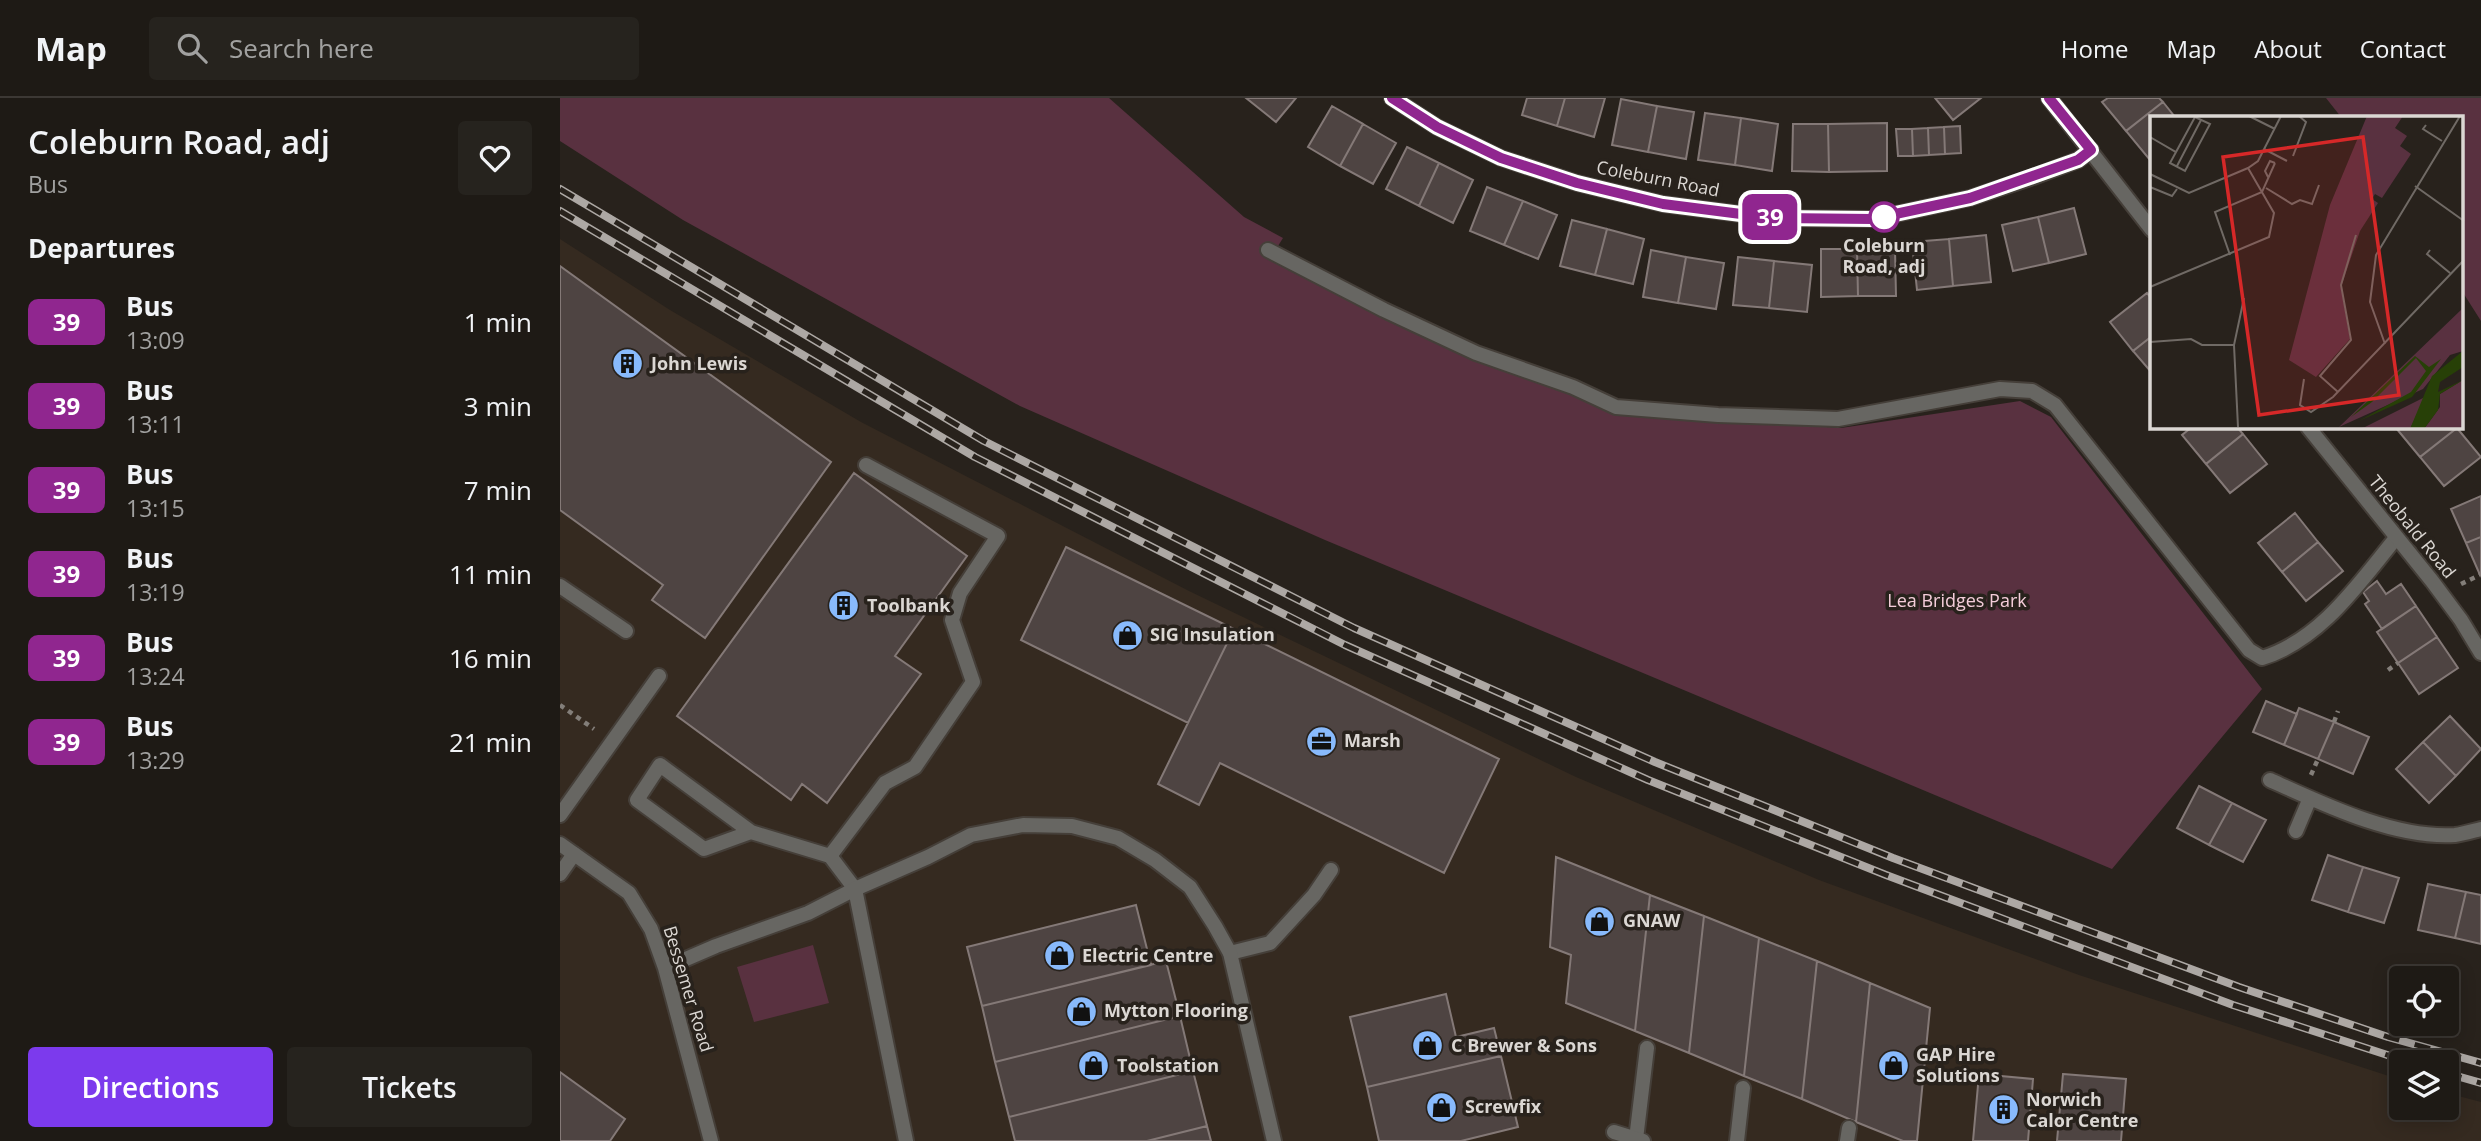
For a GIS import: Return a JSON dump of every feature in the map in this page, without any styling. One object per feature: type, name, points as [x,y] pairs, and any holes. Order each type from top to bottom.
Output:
[{"type":"street","name":"Coleburn Road","points":[[1392,98],[1437,127],[1501,158],[1577,183],[1663,204],[1772,218],[1872,219],[1970,198],[2078,160],[2091,150]]},
{"type":"street","points":[[2049,98],[2150,227]]},
{"type":"street","points":[[1268,250],[1384,310],[1476,353],[1573,387],[1616,407],[1718,415],[1838,419],[2000,389],[2032,391],[2055,405],[2249,650],[2262,657],[2297,643],[2350,596],[2396,538]]},
{"type":"street","name":"Theobald Road","points":[[2310,429],[2461,620],[2481,653]]},
{"type":"street","points":[[830,856],[885,783],[915,767],[973,682],[952,620],[960,593],[998,536],[866,465]]},
{"type":"street","points":[[560,586],[626,631]]},
{"type":"street","points":[[560,815],[659,676]]},
{"type":"street","points":[[751,832],[704,849],[637,800],[660,765],[751,832],[830,856],[855,889],[906,1141]]},
{"type":"street","points":[[2270,780],[2342,812],[2410,831],[2455,835],[2481,829]]},
{"type":"street","points":[[2296,831],[2310,798]]},
{"type":"street","points":[[665,968],[716,946],[808,913],[855,889],[928,858],[971,835],[1023,825],[1072,826],[1118,838],[1155,860],[1190,887],[1230,953],[1274,1141]]},
{"type":"street","name":"Bessemer Road","points":[[560,844],[629,893],[652,929],[711,1141]]},
{"type":"street","points":[[560,874],[574,854]]},
{"type":"street","points":[[1230,953],[1270,943],[1314,895],[1331,870]]},
{"type":"street","points":[[1614,1132],[1639,1140],[1647,1048]]},
{"type":"street","points":[[1737,1141],[1743,1088]]},
{"type":"path","points":[[2388,670],[2398,663]]},
{"type":"path","points":[[560,705],[612,742]]},
{"type":"path","points":[[2334,722],[2339,711]]},
{"type":"shaded area","points":[[560,239],[670,310],[861,422],[1189,591],[1576,777],[1819,880],[2079,975],[2389,1076],[2389,1120],[2459,1120],[2459,1096],[2481,1102],[2481,1141],[560,1141]]},
{"type":"green space","name":"Lea Bridges Park","points":[[560,98],[1109,98],[1244,217],[1283,238],[1273,254],[1431,336],[1631,414],[1841,428],[2020,401],[2051,417],[2262,689],[2112,869],[1325,540],[1020,406],[683,220],[560,141]]},
{"type":"green space","points":[[2326,98],[2481,98],[2481,321],[2464,294],[2464,116],[2340,116]]},
{"type":"green space","points":[[813,945],[829,1003],[754,1022],[737,967]]},
{"type":"building","points":[[1246,98],[1296,98],[1276,122]]},
{"type":"building","points":[[1527,98],[1565,98],[1557,126],[1522,115]]},
{"type":"building","points":[[1565,98],[1605,98],[1594,137],[1557,126]]},
{"type":"building","points":[[1935,98],[1981,98],[1953,120]]},
{"type":"building","points":[[2108,98],[2159,98],[2163,102],[2126,131],[2102,102]]},
{"type":"building","points":[[1621,99],[1657,106],[1648,152],[1612,145]]},
{"type":"building","points":[[2163,102],[2174,116],[2150,116],[2150,160],[2126,131]]},
{"type":"building","points":[[1332,106],[1363,124],[1340,166],[1308,147]]},
{"type":"building","points":[[1657,106],[1694,112],[1686,159],[1648,152]]},
{"type":"building","points":[[1705,113],[1741,118],[1735,165],[1698,160]]},
{"type":"building","points":[[1741,118],[1778,124],[1772,171],[1735,165]]},
{"type":"building","points":[[1887,123],[1887,171],[1829,172],[1828,124]]},
{"type":"building","points":[[1363,124],[1396,143],[1373,184],[1340,166]]},
{"type":"building","points":[[1793,124],[1828,124],[1829,172],[1792,171]]},
{"type":"building","points":[[1960,126],[1961,153],[1945,154],[1944,127]]},
{"type":"building","points":[[1944,127],[1945,154],[1929,155],[1928,128]]},
{"type":"building","points":[[1928,128],[1929,155],[1913,156],[1912,129]]},
{"type":"building","points":[[1896,129],[1912,129],[1913,156],[1898,156]]},
{"type":"building","points":[[1407,147],[1439,163],[1419,206],[1386,189]]},
{"type":"building","points":[[1439,163],[1473,180],[1453,223],[1419,206]]},
{"type":"building","points":[[1487,187],[1523,201],[1504,245],[1470,231]]},
{"type":"building","points":[[1523,201],[1557,215],[1538,259],[1504,245]]},
{"type":"building","points":[[2074,208],[2086,254],[2049,263],[2038,217]]},
{"type":"building","points":[[2038,217],[2049,263],[2013,271],[2002,225]]},
{"type":"building","points":[[1572,220],[1607,229],[1595,275],[1560,266]]},
{"type":"building","points":[[1607,229],[1644,239],[1633,284],[1595,275]]},
{"type":"building","points":[[1986,235],[1991,282],[1953,286],[1949,239]]},
{"type":"building","points":[[1949,239],[1953,286],[1917,290],[1912,242]]},
{"type":"building","points":[[1821,249],[1857,249],[1858,296],[1821,297]]},
{"type":"building","points":[[1857,249],[1895,249],[1896,296],[1858,296]]},
{"type":"building","points":[[1651,250],[1686,257],[1678,303],[1643,297]]},
{"type":"building","points":[[1686,257],[1724,263],[1716,309],[1678,303]]},
{"type":"building","points":[[1738,257],[1774,261],[1769,308],[1733,305]]},
{"type":"building","points":[[1774,261],[1812,265],[1807,312],[1769,308]]},
{"type":"building","name":"John Lewis","points":[[560,266],[831,462],[705,638],[652,600],[663,585],[560,510]]},
{"type":"building","points":[[2147,293],[2150,297],[2150,338],[2133,351],[2110,322]]},
{"type":"building","points":[[2150,338],[2150,371],[2133,351]]},
{"type":"building","points":[[2190,429],[2239,429],[2243,434],[2206,464],[2182,435]]},
{"type":"building","points":[[2397,429],[2456,429],[2420,457]]},
{"type":"building","points":[[2458,429],[2481,457],[2444,486],[2420,457]]},
{"type":"building","points":[[2243,434],[2267,464],[2230,493],[2206,464]]},
{"type":"building","name":"Toolbank","points":[[854,473],[967,556],[895,656],[921,674],[827,803],[802,784],[791,800],[677,716]]},
{"type":"building","points":[[2481,496],[2481,537],[2466,543],[2451,509]]},
{"type":"building","points":[[2295,513],[2318,542],[2282,572],[2258,543]]},
{"type":"building","points":[[2481,537],[2481,575],[2480,575],[2466,543]]},
{"type":"building","points":[[2318,542],[2343,571],[2306,601],[2282,572]]},
{"type":"building","name":"SIG Insulation","points":[[1066,547],[1234,629],[1188,723],[1021,640]]},
{"type":"building","points":[[2377,581],[2386,594],[2401,584],[2416,606],[2382,629],[2365,604],[2369,601],[2363,592]]},
{"type":"building","points":[[2416,606],[2437,637],[2398,663],[2377,632]]},
{"type":"building","name":"Marsh","points":[[1234,629],[1499,759],[1444,873],[1220,763],[1199,805],[1158,784]]},
{"type":"building","points":[[2437,637],[2458,668],[2419,694],[2398,663]]},
{"type":"building","points":[[2266,701],[2297,714],[2284,745],[2253,732]]},
{"type":"building","points":[[2299,708],[2334,722],[2318,759],[2284,745]]},
{"type":"building","points":[[2450,716],[2481,749],[2456,776],[2423,742]]},
{"type":"building","points":[[2334,722],[2369,737],[2353,774],[2318,759]]},
{"type":"building","points":[[2423,742],[2456,776],[2429,803],[2396,769]]},
{"type":"building","points":[[2199,786],[2232,803],[2209,845],[2177,828]]},
{"type":"building","points":[[2232,803],[2266,820],[2243,862],[2209,845]]},
{"type":"building","points":[[2328,855],[2363,867],[2348,912],[2312,900]]},
{"type":"building","name":"GNAW","points":[[1556,857],[1650,895],[1635,1031],[1566,1003],[1571,955],[1550,947]]},
{"type":"building","points":[[2363,867],[2399,878],[2384,923],[2348,912]]},
{"type":"building","points":[[2428,884],[2466,892],[2455,938],[2418,930]]},
{"type":"building","points":[[2466,892],[2481,895],[2481,944],[2455,938]]},
{"type":"building","points":[[1650,895],[1704,916],[1689,1053],[1635,1031]]},
{"type":"building","name":"Electric Centre","points":[[1136,905],[1151,965],[982,1006],[967,947]]},
{"type":"building","points":[[1704,916],[1759,938],[1744,1076],[1689,1053]]},
{"type":"building","points":[[1759,938],[1817,961],[1802,1099],[1744,1076]]},
{"type":"building","name":"Mytton Flooring","points":[[1166,961],[1180,1016],[995,1062],[982,1006]]},
{"type":"building","points":[[1817,961],[1870,983],[1856,1122],[1802,1099]]},
{"type":"building","name":"GAP Hire Solutions","points":[[1870,983],[1930,1008],[1917,1141],[1903,1141],[1856,1122]]},
{"type":"building","name":"C Brewer & Sons","points":[[1446,994],[1456,1037],[1494,1028],[1501,1056],[1367,1087],[1350,1017]]},
{"type":"building","name":"Toolstation","points":[[1180,1016],[1193,1071],[1009,1117],[995,1062]]},
{"type":"building","name":"Screwfix","points":[[1501,1056],[1518,1127],[1461,1141],[1379,1141],[1367,1087]]},
{"type":"building","points":[[1193,1071],[1207,1126],[1147,1141],[1015,1141],[1009,1117]]},
{"type":"building","points":[[560,1072],[625,1119],[610,1141],[560,1141]]},
{"type":"building","name":"Norwich Calor Centre","points":[[1979,1074],[2033,1079],[2028,1141],[1973,1141]]},
{"type":"building","name":"Norwich Calor Centre","points":[[2063,1074],[2126,1079],[2121,1141],[2057,1141]]},
{"type":"building","points":[[1207,1126],[1211,1141],[1147,1141]]},
{"type":"railway","points":[[560,189],[984,441],[1354,628],[1655,762],[1893,858],[2239,987],[2388,1037],[2481,1063]]},
{"type":"railway","points":[[560,211],[975,457],[1345,645],[1648,780],[1886,875],[2233,1005],[2389,1056]]},
{"type":"railway","points":[[2459,1077],[2481,1083]]},
{"type":"bus line","name":"39","points":[[1392,98],[1437,127],[1501,158],[1577,183],[1663,204],[1772,218],[1872,219],[1970,198],[2078,160],[2091,150],[2049,98]]},
{"type":"place","name":"Coleburn Road, adj","points":[[1884,217]]},
{"type":"place","name":"John Lewis","points":[[628,364]]},
{"type":"place","name":"Toolbank","points":[[844,606]]},
{"type":"place","name":"SIG Insulation","points":[[1127,635]]},
{"type":"place","name":"Marsh","points":[[1321,741]]},
{"type":"place","name":"GNAW","points":[[1600,921]]},
{"type":"place","name":"Electric Centre","points":[[1059,956]]},
{"type":"place","name":"Mytton Flooring","points":[[1081,1011]]},
{"type":"place","name":"C Brewer & Sons","points":[[1428,1046]]},
{"type":"place","name":"GAP Hire Solutions","points":[[1893,1065]]},
{"type":"place","name":"Toolstation","points":[[1094,1066]]},
{"type":"place","name":"Screwfix","points":[[1442,1107]]},
{"type":"place","name":"Norwich Calor Centre","points":[[2003,1110]]}]
